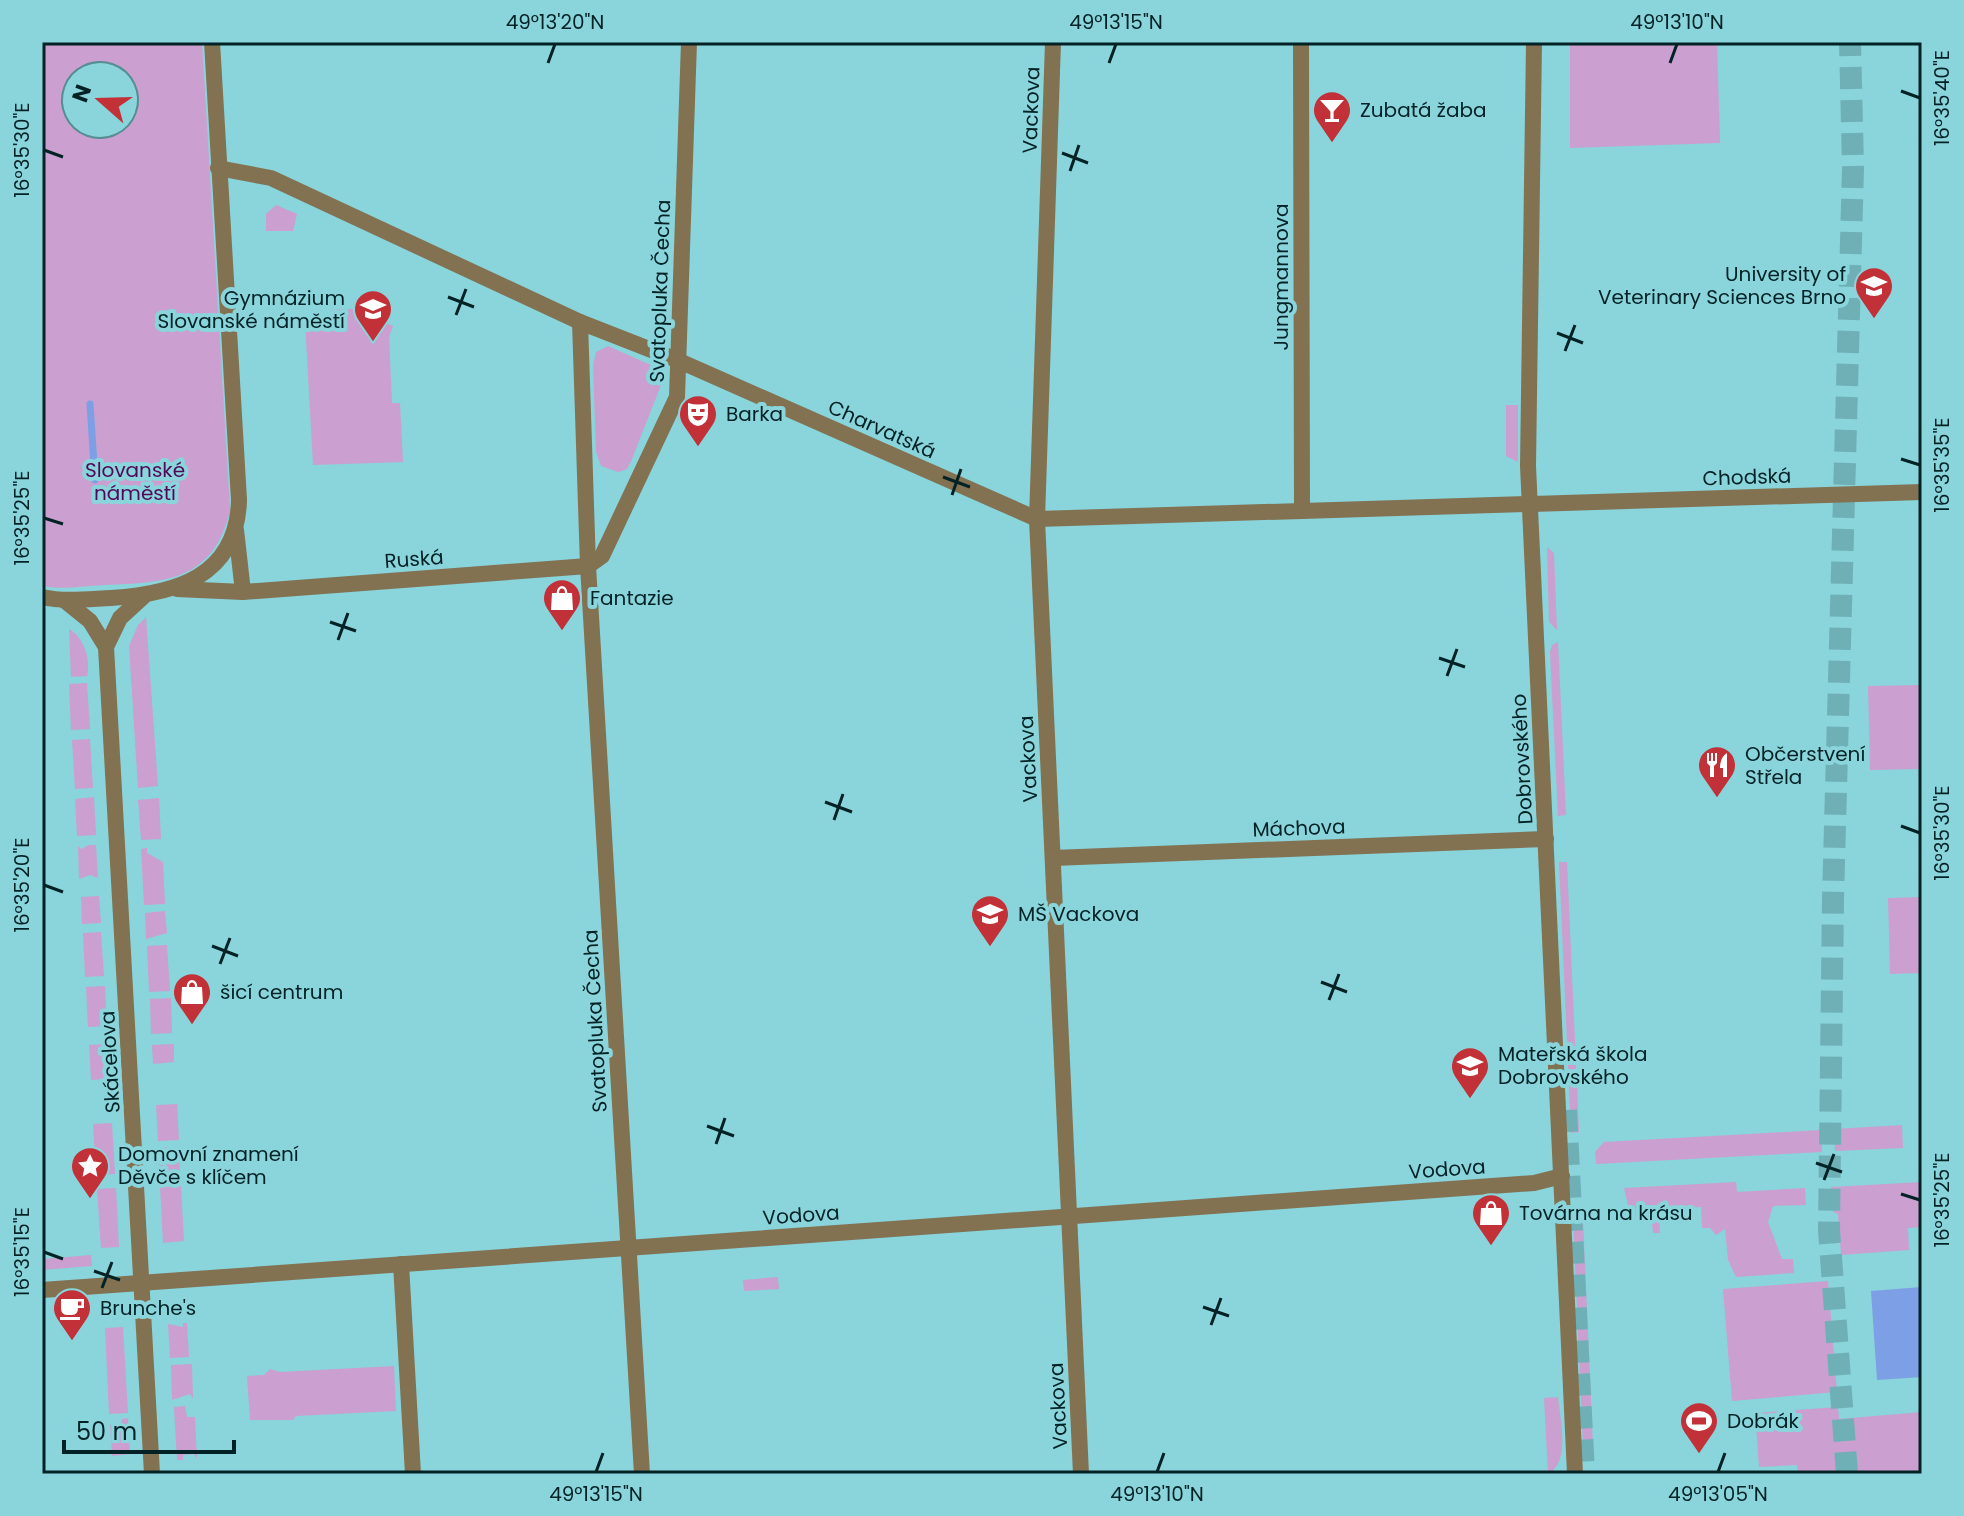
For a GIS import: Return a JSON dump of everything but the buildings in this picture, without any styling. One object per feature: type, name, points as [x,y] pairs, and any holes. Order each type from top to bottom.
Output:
[{"type":"street","points":[[212,42],[239,500],[236,530],[243,592]]},
{"type":"street","name":"Svatopluka Čecha","points":[[588,566],[602,556],[677,397],[689,42]]},
{"type":"street","name":"Vackova","points":[[1053,42],[1037,519],[1081,1474]]},
{"type":"street","name":"Jungmannova","points":[[1301,42],[1302,511]]},
{"type":"street","name":"Dobrovského","points":[[1534,42],[1528,424],[1575,1474]]},
{"type":"street","name":"Charvatská","points":[[218,168],[271,178],[580,322],[677,360],[1037,519],[1574,502]]},
{"type":"street","name":"Svatopluka Čecha","points":[[580,322],[588,566],[642,1474]]},
{"type":"street","name":"Chodská","points":[[1574,502],[1922,492]]},
{"type":"street","points":[[42,597],[64,600],[144,596],[177,589],[207,571],[236,530]]},
{"type":"street","name":"Ruská","points":[[177,589],[243,592],[588,566]]},
{"type":"street","points":[[106,647],[120,618],[144,596]]},
{"type":"street","points":[[64,600],[90,621],[106,647]]},
{"type":"street","name":"Skácelova","points":[[106,647],[152,1474]]},
{"type":"street","name":"Máchova","points":[[1053,858],[1546,839]]},
{"type":"street","name":"Vodova","points":[[42,1290],[1534,1183],[1562,1176]]},
{"type":"street","points":[[401,1264],[413,1474]]},
{"type":"green space","name":"Slovanské náměstí","points":[[42,42],[202,42],[230,510],[223,533],[212,551],[200,564],[184,573],[148,582],[65,588],[42,586]]},
{"type":"green space","points":[[1570,42],[1717,42],[1720,143],[1570,148]]},
{"type":"green space","points":[[276,205],[297,214],[293,231],[266,231],[266,214]]},
{"type":"green space","points":[[352,309],[393,326],[389,337],[392,403],[400,403],[403,462],[313,465],[305,322],[332,319],[332,310]]},
{"type":"green space","points":[[608,346],[653,366],[663,380],[632,459],[627,469],[618,472],[601,466],[596,452],[593,365],[596,352]]},
{"type":"green space","points":[[1506,405],[1518,405],[1518,462],[1506,456]]},
{"type":"green space","points":[[1547,547],[1554,553],[1557,630],[1549,622]]},
{"type":"green space","points":[[146,617],[158,786],[138,788],[129,646],[138,625]]},
{"type":"green space","points":[[69,629],[79,637],[85,650],[87,676],[71,677]]},
{"type":"green space","points":[[1558,642],[1566,815],[1558,816],[1550,652],[1552,645]]},
{"type":"green space","points":[[87,683],[90,729],[71,730],[69,684]]},
{"type":"green space","points":[[1922,685],[1922,769],[1870,770],[1868,686]]},
{"type":"green space","points":[[90,739],[93,788],[75,789],[72,740]]},
{"type":"green space","points":[[94,797],[96,835],[77,836],[75,799]]},
{"type":"green space","points":[[159,798],[161,839],[141,840],[138,800]]},
{"type":"green space","points":[[96,845],[98,878],[90,875],[79,879],[78,846],[81,849]]},
{"type":"green space","points":[[147,848],[147,853],[163,862],[165,904],[144,905],[141,849]]},
{"type":"green space","points":[[1559,862],[1567,862],[1579,1132],[1571,1133]]},
{"type":"green space","points":[[99,896],[101,923],[82,924],[81,897]]},
{"type":"green space","points":[[1922,897],[1922,973],[1890,974],[1888,898]]},
{"type":"green space","points":[[165,911],[167,933],[146,939],[145,913]]},
{"type":"green space","points":[[101,932],[104,976],[85,977],[83,933]]},
{"type":"green space","points":[[167,945],[170,991],[149,992],[147,946]]},
{"type":"green space","points":[[105,986],[107,1026],[88,1027],[86,987]]},
{"type":"green space","points":[[171,998],[172,1033],[151,1034],[150,999]]},
{"type":"green space","points":[[107,1044],[110,1079],[91,1080],[89,1045]]},
{"type":"green space","points":[[174,1044],[174,1062],[153,1064],[152,1045]]},
{"type":"green space","points":[[177,1104],[179,1140],[158,1141],[156,1105]]},
{"type":"green space","points":[[112,1123],[115,1174],[96,1175],[93,1124]]},
{"type":"green space","points":[[1902,1125],[1903,1148],[1835,1151],[1834,1129]]},
{"type":"green space","points":[[1821,1130],[1822,1152],[1596,1164],[1595,1152],[1604,1142]]},
{"type":"green space","points":[[158,1147],[179,1147],[180,1178],[159,1179]]},
{"type":"green space","points":[[1736,1182],[1737,1192],[1805,1188],[1806,1205],[1773,1206],[1768,1222],[1782,1259],[1793,1259],[1794,1273],[1736,1277],[1728,1260],[1725,1229],[1716,1235],[1710,1228],[1702,1228],[1701,1207],[1659,1210],[1660,1233],[1653,1233],[1651,1215],[1631,1218],[1624,1188]]},
{"type":"green space","points":[[1922,1182],[1922,1227],[1908,1228],[1909,1250],[1841,1255],[1838,1214],[1833,1212],[1831,1187]]},
{"type":"green space","points":[[181,1186],[184,1241],[163,1243],[160,1187]]},
{"type":"green space","points":[[116,1188],[119,1247],[101,1248],[97,1189]]},
{"type":"green space","points":[[1573,1219],[1583,1219],[1593,1447],[1589,1452],[1583,1444]]},
{"type":"green space","points":[[91,1255],[92,1266],[42,1270],[42,1259]]},
{"type":"green space","points":[[778,1277],[779,1289],[744,1291],[743,1280]]},
{"type":"green space","points":[[1828,1281],[1837,1392],[1732,1401],[1723,1289]]},
{"type":"green space","points":[[183,1323],[187,1323],[189,1357],[170,1358],[168,1324],[183,1327]]},
{"type":"green space","points":[[123,1327],[128,1413],[109,1414],[105,1328]]},
{"type":"green space","points":[[192,1364],[193,1399],[190,1394],[172,1400],[171,1365]]},
{"type":"green space","points":[[394,1366],[396,1411],[296,1416],[293,1420],[250,1420],[247,1376],[264,1375],[270,1369],[280,1372]]},
{"type":"green space","points":[[1558,1397],[1562,1450],[1560,1460],[1548,1474],[1544,1398]]},
{"type":"green space","points":[[185,1406],[187,1417],[195,1417],[197,1459],[194,1454],[183,1455],[183,1460],[177,1460],[174,1407]]},
{"type":"green space","points":[[1838,1407],[1839,1419],[1922,1412],[1922,1474],[1798,1474],[1797,1465],[1759,1467],[1755,1413]]},
{"type":"green space","points":[[128,1418],[130,1454],[112,1456],[110,1425],[121,1424],[122,1419]]},
{"type":"water","points":[[1922,1287],[1922,1377],[1877,1380],[1871,1291]]},
{"type":"waterway","points":[[90,404],[95,480]]},
{"type":"tunnel","points":[[1847,1474],[1829,1230],[1833,899],[1853,168],[1850,42]]},
{"type":"tunnel","points":[[1566,1110],[1584,1474]]},
{"type":"place","name":"Zubatá žaba","points":[[1332,144]]},
{"type":"place","name":"University of Veterinary Sciences Brno","points":[[1874,320]]},
{"type":"place","name":"Gymnázium Slovanské náměstí","points":[[373,343]]},
{"type":"place","name":"Barka","points":[[698,448]]},
{"type":"place","name":"Fantazie","points":[[562,632]]},
{"type":"place","name":"Občerstvení Střela","points":[[1717,799]]},
{"type":"place","name":"MŠ Vackova","points":[[990,948]]},
{"type":"place","name":"šicí centrum","points":[[192,1026]]},
{"type":"place","name":"Mateřská škola Dobrovského","points":[[1470,1100]]},
{"type":"place","name":"Domovní znamení Děvče s klíčem","points":[[90,1200]]},
{"type":"place","name":"Továrna na krásu","points":[[1491,1247]]},
{"type":"place","name":"Brunche's","points":[[72,1342]]},
{"type":"place","name":"Dobrák","points":[[1699,1455]]}]
